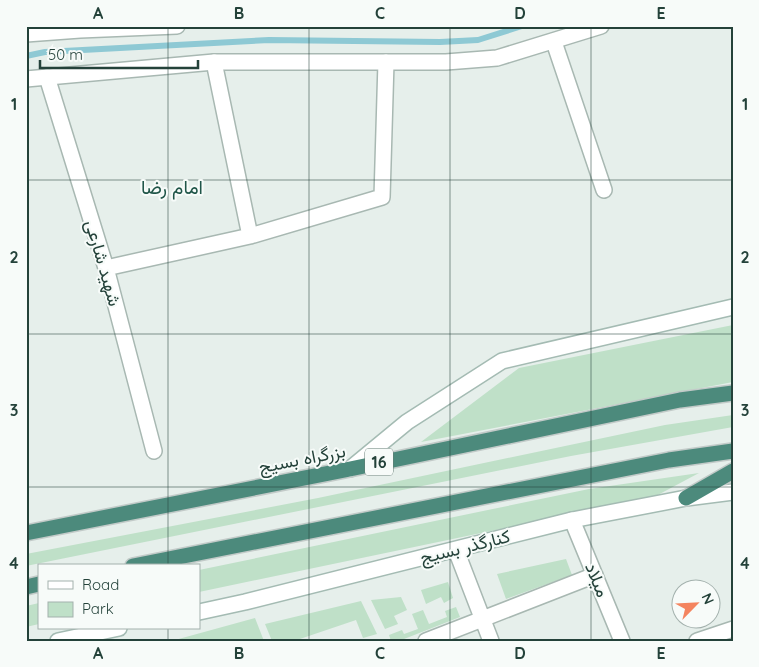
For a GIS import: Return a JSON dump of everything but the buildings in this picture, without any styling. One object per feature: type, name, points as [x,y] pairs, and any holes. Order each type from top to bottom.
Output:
[{"type":"highway","name":"بزرگراه بسیج","points":[[26,533],[680,400],[733,393]]},
{"type":"highway","points":[[143,564],[669,460],[733,451]]},
{"type":"highway","points":[[686,498],[733,472]]},
{"type":"street","points":[[26,34],[177,26]]},
{"type":"street","points":[[26,79],[214,62],[446,62],[497,58],[601,26]]},
{"type":"street","points":[[554,42],[604,190]]},
{"type":"street","points":[[214,62],[250,236]]},
{"type":"street","points":[[106,268],[250,236],[382,197],[386,62]]},
{"type":"street","name":"شهید شارعی","points":[[46,77],[106,268],[154,452]]},
{"type":"street","points":[[350,468],[407,422],[502,361],[733,306]]},
{"type":"street","name":"کنارگذر بسیج","points":[[200,612],[572,520],[686,498],[733,492]]},
{"type":"street","name":"میلاد","points":[[572,520],[622,641]]},
{"type":"street","points":[[26,527],[45,529]]},
{"type":"street","points":[[456,550],[491,641]]},
{"type":"street","points":[[426,641],[595,575]]},
{"type":"street","points":[[697,641],[733,629]]},
{"type":"street","points":[[58,641],[95,637],[113,630]]},
{"type":"green space","points":[[733,325],[733,382],[421,442],[519,368]]},
{"type":"green space","points":[[733,415],[733,427],[571,456],[26,566],[26,554],[318,498],[665,425]]},
{"type":"green space","points":[[699,473],[654,497],[200,592],[200,570],[589,489]]},
{"type":"green space","points":[[566,559],[572,575],[506,599],[497,574]]},
{"type":"green space","points":[[448,582],[453,598],[444,603],[441,597],[426,604],[421,590]]},
{"type":"green space","points":[[401,597],[407,610],[394,616],[398,624],[385,629],[371,600]]},
{"type":"green space","points":[[361,601],[377,634],[363,638],[356,620],[294,641],[272,641],[265,624]]},
{"type":"green space","points":[[38,603],[38,624],[26,627],[26,606]]},
{"type":"green space","points":[[456,607],[460,617],[399,641],[391,641],[389,635],[402,630],[404,634],[418,629],[412,614],[423,610],[429,624],[447,617],[445,611]]},
{"type":"green space","points":[[255,618],[264,641],[175,640]]},
{"type":"waterway","points":[[26,56],[45,52],[269,40],[440,42],[478,40],[522,26]]},
{"type":"district","name":"امام رضا","points":[[172,187]]}]
